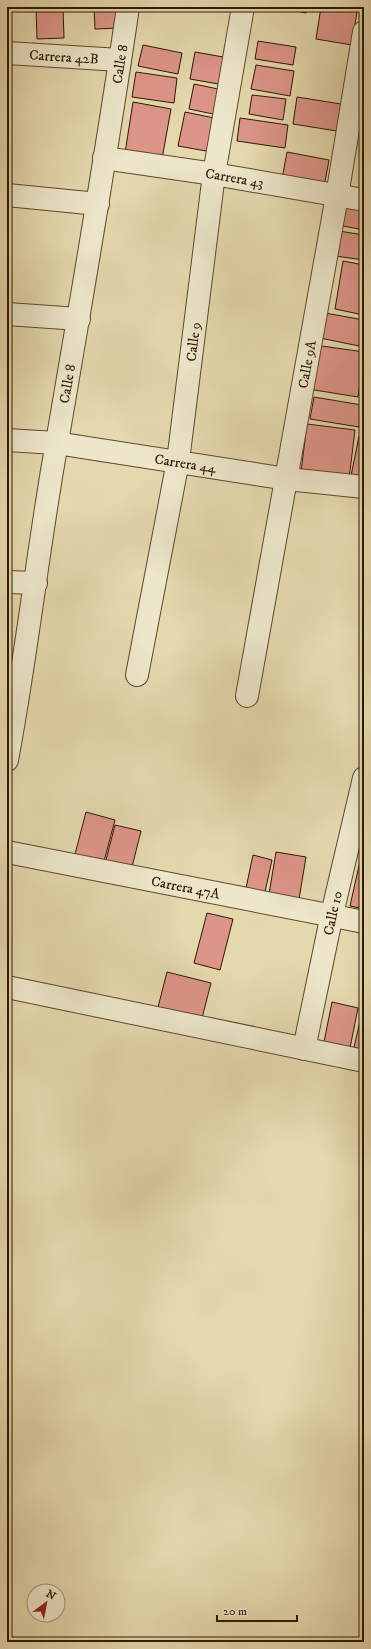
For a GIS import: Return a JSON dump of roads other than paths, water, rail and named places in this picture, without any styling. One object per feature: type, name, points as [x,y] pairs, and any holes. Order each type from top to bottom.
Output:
[{"type":"street","name":"Calle 8","points":[[7,760],[12,710],[36,583],[56,443],[98,204],[128,7]]},
{"type":"street","name":"Calle 9","points":[[137,675],[178,461],[214,174],[243,7]]},
{"type":"street","name":"Calle 9A","points":[[247,696],[337,196],[364,32]]},
{"type":"street","name":"Carrera 42B","points":[[7,53],[120,60]]},
{"type":"street","name":"Carrera 43","points":[[104,158],[214,174],[364,200]]},
{"type":"street","points":[[7,195],[98,204]]},
{"type":"street","points":[[7,314],[79,319]]},
{"type":"street","name":"Carrera 44","points":[[7,440],[56,443],[286,479],[364,487]]},
{"type":"street","points":[[7,582],[36,583]]},
{"type":"street","name":"Calle 10","points":[[304,1049],[332,914],[364,779]]},
{"type":"street","name":"Carrera 47A","points":[[7,852],[332,914],[364,922]]},
{"type":"street","points":[[7,987],[364,1061]]}]
